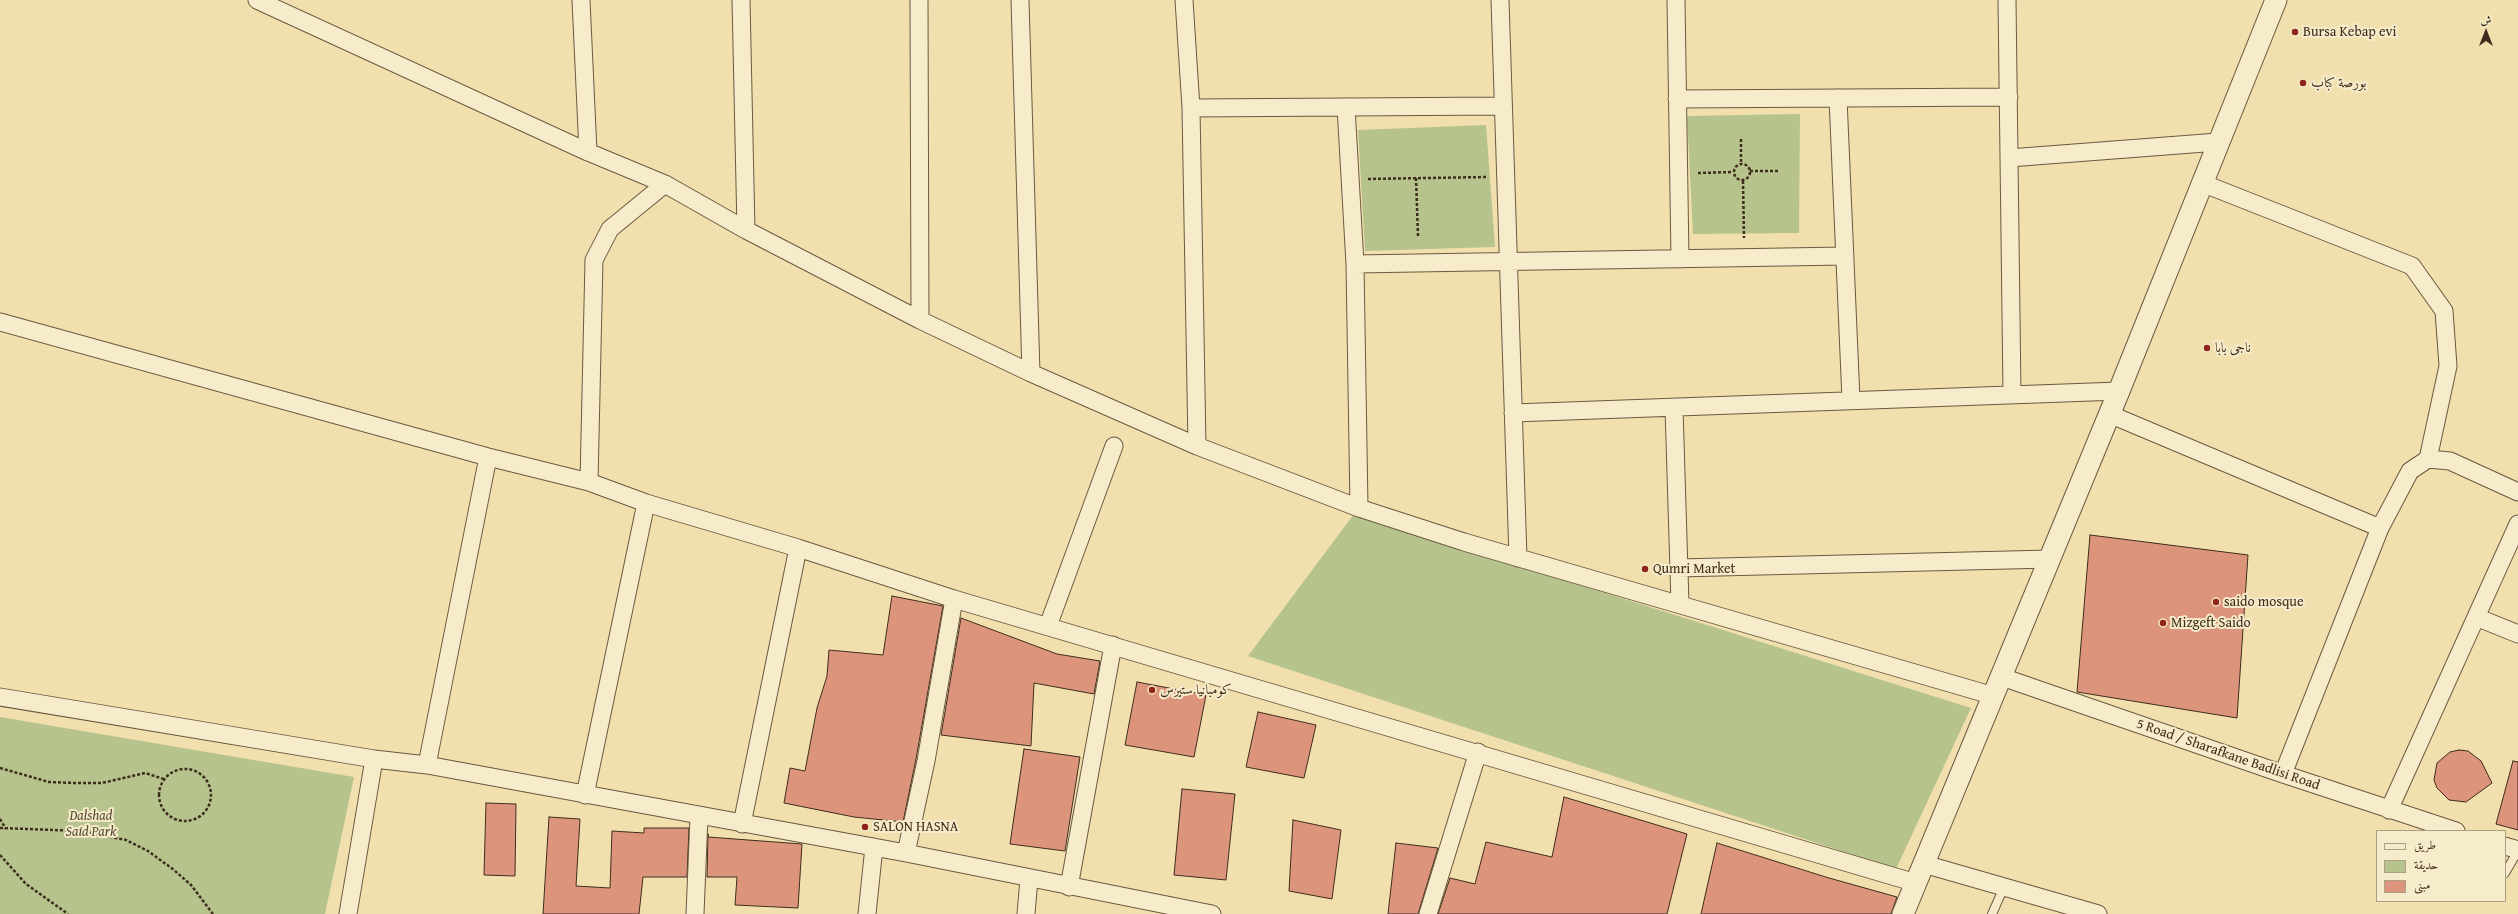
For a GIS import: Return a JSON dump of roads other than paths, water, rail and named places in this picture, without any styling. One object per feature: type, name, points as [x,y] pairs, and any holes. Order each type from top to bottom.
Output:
[{"type":"street","name":"5 Road / Sharafkane Badlisi Road","points":[[257,0],[588,152],[665,184],[746,230],[920,320],[1031,373],[1197,446],[1359,508],[1518,558],[1680,604],[1998,686],[2282,774],[2453,830]]},
{"type":"street","points":[[582,0],[588,152]]},
{"type":"street","points":[[741,0],[746,230]]},
{"type":"street","points":[[919,0],[920,320]]},
{"type":"street","points":[[1020,0],[1031,373]]},
{"type":"street","points":[[1184,0],[1191,108],[1197,446]]},
{"type":"street","points":[[1500,0],[1518,558]]},
{"type":"street","points":[[1676,0],[1680,259]]},
{"type":"street","points":[[2007,0],[2012,393]]},
{"type":"street","points":[[1904,914],[2119,391],[2276,0]]},
{"type":"street","points":[[1677,99],[2009,97]]},
{"type":"street","points":[[1838,98],[1852,400]]},
{"type":"street","points":[[1191,108],[1503,106]]},
{"type":"street","points":[[1346,107],[1355,264],[1359,508]]},
{"type":"street","points":[[2010,158],[2218,142]]},
{"type":"street","points":[[2202,183],[2412,266],[2444,312],[2448,366],[2428,459]]},
{"type":"street","points":[[589,482],[594,260],[610,229],[665,184]]},
{"type":"street","points":[[1355,264],[1508,263],[1845,256]]},
{"type":"street","points":[[0,322],[488,457],[589,482],[646,503],[798,548],[954,599],[1478,752],[1920,873],[2004,887],[2098,914]]},
{"type":"street","points":[[1513,413],[1674,408],[2012,393],[2119,391]]},
{"type":"street","points":[[1674,408],[1680,604]]},
{"type":"street","points":[[2109,414],[2380,528]]},
{"type":"street","points":[[1048,626],[1114,446]]},
{"type":"street","points":[[427,764],[488,457]]},
{"type":"street","points":[[2282,774],[2380,528],[2410,471],[2428,459],[2450,461],[2518,492]]},
{"type":"street","points":[[585,795],[646,503]]},
{"type":"street","points":[[2389,810],[2518,524]]},
{"type":"street","points":[[742,824],[798,548]]},
{"type":"street","points":[[1678,568],[2050,559]]},
{"type":"street","points":[[906,853],[926,761],[954,599]]},
{"type":"street","points":[[2476,617],[2518,634]]},
{"type":"street","points":[[1069,887],[1113,645]]},
{"type":"street","points":[[0,697],[374,759],[427,764],[585,795],[906,853],[1069,887],[1212,914]]},
{"type":"street","points":[[1428,914],[1478,752]]},
{"type":"street","points":[[348,914],[374,759]]},
{"type":"street","points":[[696,914],[699,816]]},
{"type":"street","points":[[2506,846],[2518,851]]},
{"type":"street","points":[[867,914],[874,847]]},
{"type":"street","points":[[1026,914],[1029,879]]},
{"type":"lane","points":[[2506,871],[2518,851]]},
{"type":"lane","points":[[1992,914],[2004,887]]},
{"type":"place","name":"Bursa Kebap evi","points":[[2295,32]]},
{"type":"place","name":"بورصة كباب","points":[[2303,83]]},
{"type":"place","name":"ناجى بابا","points":[[2207,348]]},
{"type":"place","name":"Qumri Market","points":[[1645,569]]},
{"type":"place","name":"saido mosque","points":[[2216,602]]},
{"type":"place","name":"Mizgeft Saido","points":[[2163,623]]},
{"type":"place","name":"كومبانيا ستيرس","points":[[1152,690]]},
{"type":"place","name":"SALON HASNA","points":[[865,827]]},
{"type":"park label","name":"Dalshad Said Park","points":[[91,824]]}]
